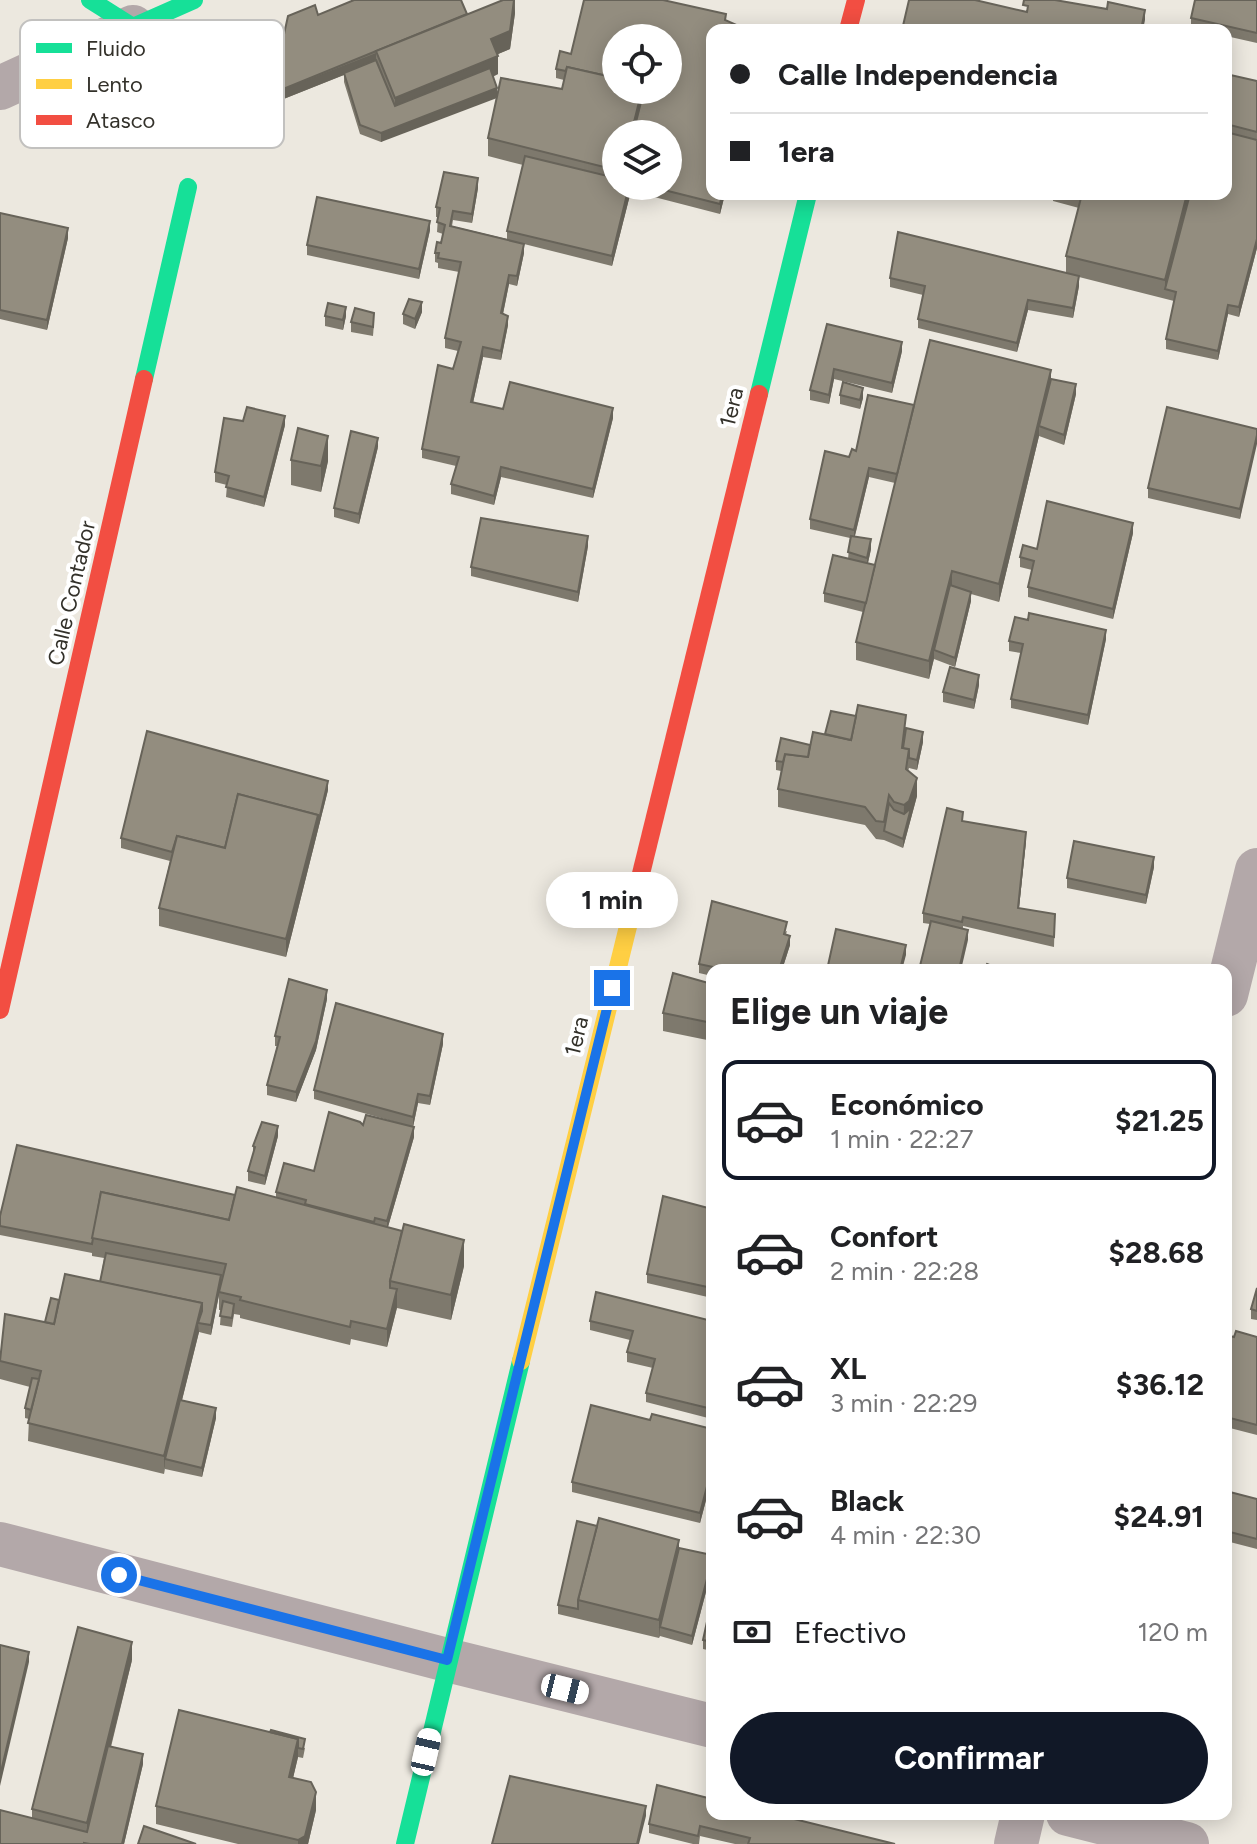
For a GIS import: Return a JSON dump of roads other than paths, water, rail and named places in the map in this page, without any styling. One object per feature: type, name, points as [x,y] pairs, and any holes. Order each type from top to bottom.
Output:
[{"type":"street","points":[[90,0],[122,20]]},
{"type":"street","points":[[149,20],[194,0]]},
{"type":"street","points":[[850,24],[856,0]]},
{"type":"street","points":[[0,88],[20,79]]},
{"type":"street","name":"Calle Contador","points":[[0,1010],[188,187]]},
{"type":"street","name":"1era","points":[[405,1844],[447,1660],[807,200]]},
{"type":"street","points":[[1232,971],[1257,870]]},
{"type":"street","points":[[0,1544],[706,1725]]},
{"type":"street","points":[[1016,1844],[1022,1820]]},
{"type":"street","points":[[1092,1820],[1187,1844]]}]
